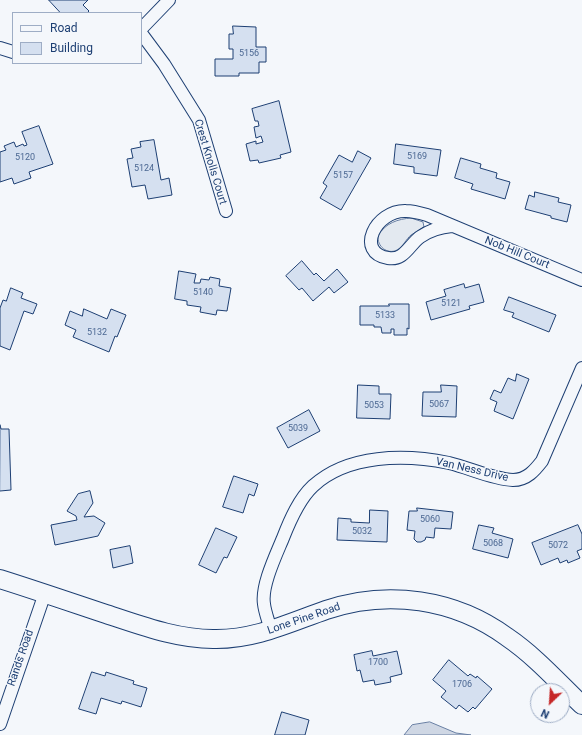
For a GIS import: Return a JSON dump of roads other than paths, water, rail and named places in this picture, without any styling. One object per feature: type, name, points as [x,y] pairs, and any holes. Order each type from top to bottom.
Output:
[{"type":"street","points":[[142,28],[169,0]]},
{"type":"street","name":"Crest Knolls Court","points":[[142,34],[164,64],[199,120],[226,211]]},
{"type":"street","points":[[0,48],[12,52]]},
{"type":"street","name":"Nob Hill Court","points":[[452,226],[440,228],[420,237],[401,257],[395,259],[381,256],[375,250],[371,241],[371,234],[378,222],[389,215],[405,211],[427,215],[582,280]]},
{"type":"street","name":"Van Ness Drive","points":[[271,630],[264,605],[266,587],[292,518],[299,504],[312,487],[327,476],[350,465],[374,460],[396,458],[447,463],[514,480],[526,478],[542,461],[582,368]]},
{"type":"street","name":"Lone Pine Road","points":[[0,579],[157,630],[190,638],[214,640],[238,638],[271,630],[350,603],[392,599],[437,604],[476,618],[508,637],[529,654],[582,705]]},
{"type":"street","name":"Rands Road","points":[[0,724],[45,593]]}]
